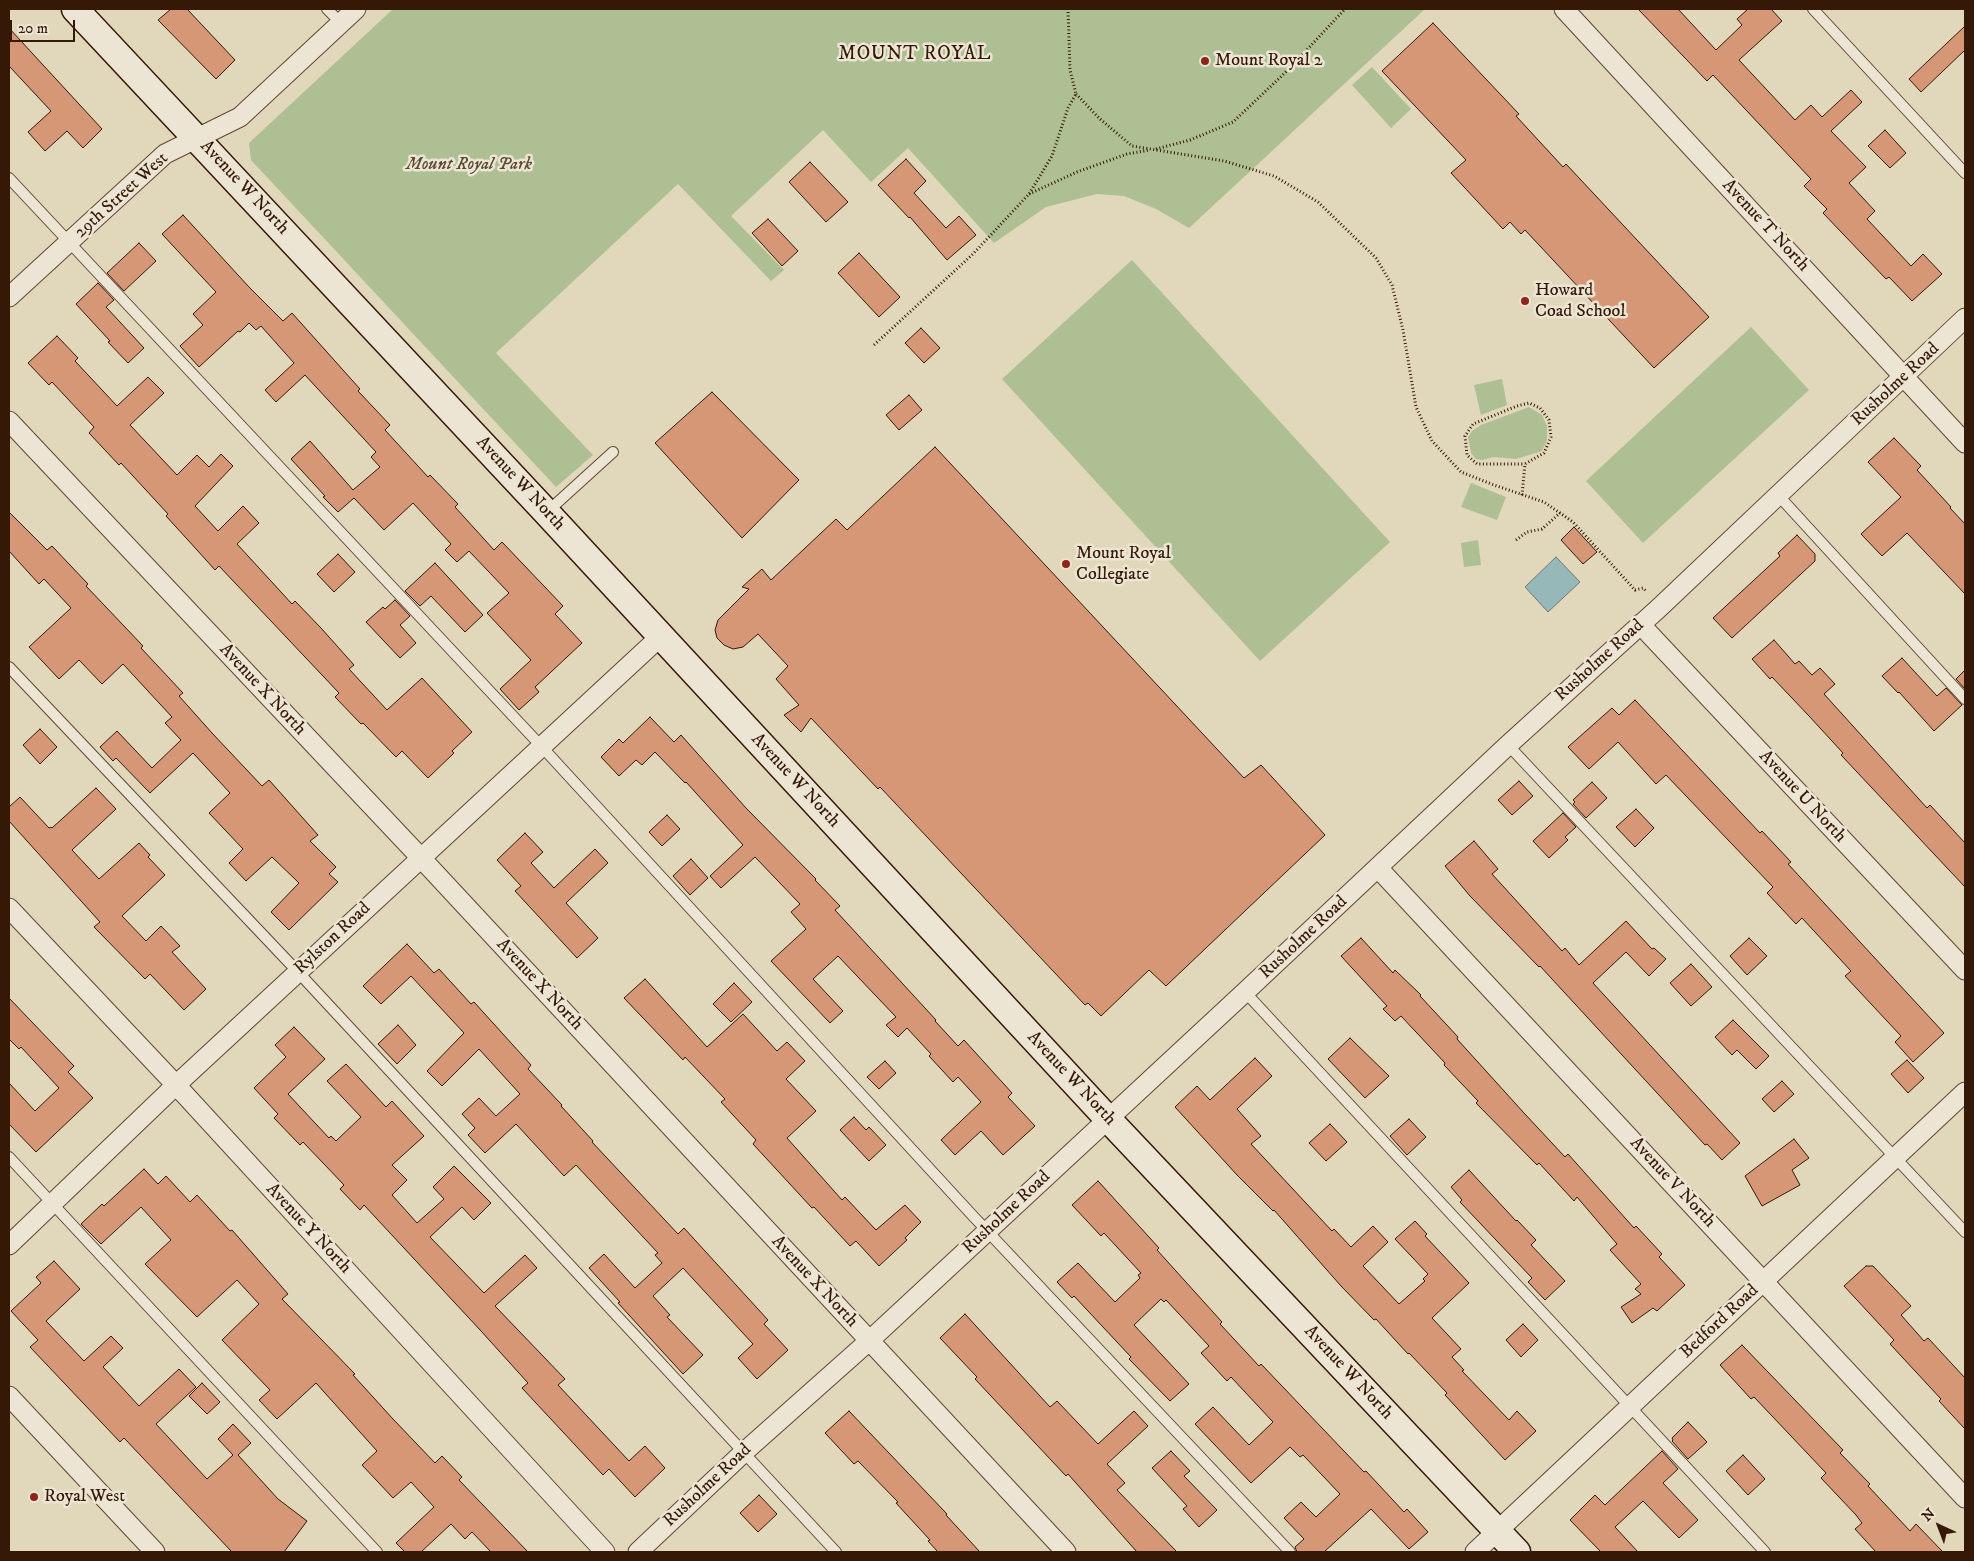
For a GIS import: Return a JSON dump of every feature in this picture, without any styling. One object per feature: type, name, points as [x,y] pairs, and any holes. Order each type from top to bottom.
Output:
[{"type":"street","name":"Avenue W North","points":[[75,9],[546,512],[1108,1119],[1517,1552]]},
{"type":"street","name":"29th Street West","points":[[9,296],[165,154],[220,128],[240,116],[356,9]]},
{"type":"street","name":"Avenue T North","points":[[1564,9],[1965,442]]},
{"type":"street","name":"Rusholme Road","points":[[638,1552],[743,1453],[869,1341],[988,1231],[1508,745],[1660,607],[1965,318]]},
{"type":"street","name":"Avenue X North","points":[[9,421],[420,858],[1066,1552]]},
{"type":"street","name":"Avenue U North","points":[[1640,624],[1965,970]]},
{"type":"street","name":"Rylston Road","points":[[9,1245],[176,1085],[661,636]]},
{"type":"street","name":"Avenue V North","points":[[1378,868],[1965,1498]]},
{"type":"street","name":"Avenue Y North","points":[[9,908],[176,1085],[605,1552]]},
{"type":"street","name":"Bedford Road","points":[[1475,1552],[1965,1092]]},
{"type":"street","points":[[9,1396],[155,1552]]},
{"type":"lane","points":[[327,9],[341,23]]},
{"type":"lane","points":[[1814,9],[1965,173]]},
{"type":"lane","points":[[9,178],[542,747],[988,1231],[1290,1552]]},
{"type":"lane","points":[[546,512],[613,452]]},
{"type":"lane","points":[[1778,495],[1965,699]]},
{"type":"lane","points":[[9,666],[298,972],[836,1552]]},
{"type":"lane","points":[[1508,745],[1965,1232]]},
{"type":"lane","points":[[1245,992],[1765,1552]]},
{"type":"lane","points":[[9,1157],[377,1552]]},
{"type":"path","points":[[1068,9],[1070,70],[1076,94],[1100,119],[1132,146],[1224,161],[1274,176],[1318,202],[1376,258],[1392,285],[1403,330],[1416,407],[1432,441],[1461,472],[1544,502],[1573,522],[1635,590],[1643,588],[1660,607]]},
{"type":"path","points":[[1029,194],[1127,154],[1190,140],[1234,122],[1289,69],[1345,9]]},
{"type":"path","points":[[874,344],[973,254],[1029,194],[1052,156],[1068,108],[1076,94]]},
{"type":"path","points":[[1529,403],[1540,408],[1549,420],[1551,437],[1544,453],[1525,464],[1477,464],[1467,455],[1465,436],[1473,424],[1517,406],[1529,403]]},
{"type":"path","points":[[1522,495],[1525,464]]},
{"type":"path","points":[[1516,540],[1528,532],[1542,529],[1560,513]]},
{"type":"green space","name":"Mount Royal Park","points":[[393,9],[1425,9],[1189,228],[1156,209],[1124,196],[1097,194],[1046,207],[994,243],[908,148],[871,182],[823,130],[731,216],[784,270],[771,281],[678,184],[496,353],[593,455],[556,487],[251,160],[249,143]]},
{"type":"green space","points":[[1372,67],[1411,109],[1391,128],[1352,85]]},
{"type":"green space","points":[[1132,260],[1390,542],[1260,661],[1002,379]]},
{"type":"green space","points":[[1751,327],[1809,390],[1643,543],[1586,481]]},
{"type":"green space","points":[[1502,379],[1507,405],[1481,415],[1474,385]]},
{"type":"green space","points":[[1529,407],[1542,415],[1547,426],[1547,440],[1542,451],[1516,459],[1494,457],[1482,460],[1476,459],[1471,453],[1468,437],[1472,431],[1481,425]]},
{"type":"green space","points":[[1471,483],[1506,497],[1497,520],[1461,507]]},
{"type":"green space","points":[[1478,540],[1481,565],[1464,567],[1461,543]]},
{"type":"water","points":[[1556,557],[1580,582],[1548,612],[1525,587]]},
{"type":"building","points":[[171,9],[187,9],[235,60],[216,79],[158,20]]},
{"type":"building","points":[[1638,9],[1678,9],[1716,50],[1742,25],[1737,19],[1748,9],[1771,9],[1782,21],[1739,60],[1795,120],[1811,105],[1822,117],[1851,90],[1862,102],[1831,131],[1866,167],[1849,183],[1875,211],[1867,219],[1911,266],[1923,254],[1942,274],[1912,301],[1889,277],[1886,279],[1823,213],[1827,209],[1804,186],[1811,179],[1713,75],[1707,81]]},
{"type":"building","points":[[1433,23],[1519,114],[1516,116],[1563,167],[1566,164],[1709,317],[1654,368],[1525,230],[1521,234],[1510,222],[1503,229],[1451,173],[1466,160],[1382,71]]},
{"type":"building","points":[[1965,26],[1965,50],[1921,92],[1909,79]]},
{"type":"building","points":[[9,28],[102,129],[83,148],[67,131],[45,151],[28,132],[51,111],[9,66]]},
{"type":"building","points":[[1885,130],[1906,153],[1890,168],[1868,146]]},
{"type":"building","points":[[906,159],[926,181],[914,193],[946,228],[959,216],[976,235],[947,260],[910,217],[878,185]]},
{"type":"building","points":[[810,162],[848,202],[826,222],[789,182]]},
{"type":"building","points":[[183,215],[283,321],[292,313],[360,389],[358,391],[390,425],[385,430],[428,477],[430,475],[458,504],[455,507],[494,550],[502,542],[563,606],[555,614],[582,643],[535,687],[539,692],[519,710],[500,689],[531,660],[487,613],[509,593],[469,551],[457,562],[445,550],[451,544],[413,503],[384,530],[354,498],[338,512],[323,497],[325,496],[291,459],[310,441],[353,490],[380,467],[371,457],[376,452],[305,375],[276,402],[265,390],[294,363],[261,326],[256,330],[249,323],[199,367],[180,346],[203,325],[193,314],[216,292],[162,234]]},
{"type":"building","points":[[768,219],[798,251],[782,266],[752,233]]},
{"type":"building","points":[[139,243],[156,261],[124,291],[107,273]]},
{"type":"building","points":[[859,253],[900,297],[879,317],[838,273]]},
{"type":"building","points":[[98,283],[114,300],[106,307],[144,348],[128,363],[76,304]]},
{"type":"building","points":[[921,328],[940,348],[924,363],[905,343]]},
{"type":"building","points":[[57,336],[78,358],[75,361],[117,406],[148,377],[164,393],[130,425],[177,475],[197,455],[209,467],[221,454],[233,466],[195,506],[218,531],[243,506],[259,523],[237,544],[292,604],[295,601],[321,628],[354,665],[349,669],[387,710],[422,678],[472,732],[452,751],[454,753],[428,778],[402,751],[396,757],[363,723],[361,724],[335,697],[339,693],[219,566],[215,570],[166,516],[168,514],[121,463],[119,465],[89,433],[94,427],[52,382],[49,385],[28,363]]},
{"type":"building","points":[[712,392],[799,480],[742,538],[655,443]]},
{"type":"building","points":[[909,395],[922,410],[899,430],[886,415]]},
{"type":"building","points":[[1894,438],[1921,466],[1917,470],[1965,524],[1965,594],[1907,533],[1882,556],[1861,534],[1901,497],[1868,462]]},
{"type":"building","points":[[935,447],[1244,778],[1261,765],[1325,835],[1166,986],[1149,970],[1101,1016],[1088,1003],[1085,1005],[880,787],[878,789],[811,718],[801,732],[784,715],[799,705],[776,679],[788,666],[758,634],[743,647],[733,649],[724,645],[717,638],[715,630],[718,620],[749,589],[742,587],[762,569],[771,580],[836,519],[847,530]]},
{"type":"building","points":[[9,512],[47,550],[52,546],[88,584],[86,586],[143,646],[141,648],[183,693],[179,696],[212,733],[262,786],[269,780],[318,835],[310,841],[336,867],[329,874],[338,882],[289,930],[271,912],[299,883],[272,857],[246,881],[229,863],[243,849],[209,813],[230,793],[193,753],[150,793],[116,758],[113,761],[100,747],[117,731],[152,768],[181,740],[165,723],[172,717],[123,664],[102,684],[79,660],[59,679],[29,647],[71,608],[44,579],[39,584],[9,551]]},
{"type":"building","points":[[1574,527],[1597,552],[1583,564],[1561,540]]},
{"type":"building","points":[[1797,535],[1815,554],[1815,561],[1732,638],[1713,618],[1780,556],[1778,553]]},
{"type":"building","points":[[338,554],[355,572],[334,592],[317,574]]},
{"type":"building","points":[[435,563],[483,615],[465,632],[431,596],[420,606],[405,591]]},
{"type":"building","points":[[395,600],[410,616],[400,625],[416,643],[400,658],[366,622],[383,607],[385,609]]},
{"type":"building","points":[[1774,640],[1795,664],[1799,661],[1812,675],[1820,668],[1835,684],[1824,694],[1927,808],[1930,805],[1965,843],[1965,887],[1841,755],[1843,753],[1809,716],[1752,659]]},
{"type":"building","points":[[1902,658],[1937,696],[1946,688],[1962,705],[1934,731],[1882,676]]},
{"type":"building","points":[[1965,670],[1965,689],[1956,679]]},
{"type":"building","points":[[1635,700],[1760,833],[1762,831],[1791,862],[1788,864],[1944,1033],[1913,1062],[1895,1042],[1901,1036],[1845,976],[1851,971],[1802,918],[1796,924],[1767,893],[1773,887],[1666,775],[1656,784],[1618,742],[1589,769],[1568,747],[1612,708],[1619,715]]},
{"type":"building","points":[[650,717],[674,742],[681,735],[746,808],[816,879],[840,906],[835,910],[958,1046],[964,1040],[1012,1093],[1008,1097],[1035,1126],[1003,1155],[981,1131],[955,1155],[941,1140],[981,1102],[958,1077],[953,1082],[907,1028],[898,1037],[886,1025],[896,1017],[838,956],[813,979],[843,1011],[830,1023],[771,961],[806,929],[791,912],[800,904],[755,857],[721,888],[710,876],[743,845],[686,782],[655,752],[642,765],[636,760],[619,776],[601,757],[619,739],[623,743]]},
{"type":"building","points":[[40,729],[57,747],[40,764],[23,745]]},
{"type":"building","points":[[1519,781],[1533,796],[1512,815],[1498,800]]},
{"type":"building","points":[[1592,782],[1607,798],[1586,818],[1573,804],[1575,802],[1573,800]]},
{"type":"building","points":[[96,788],[116,809],[72,850],[99,879],[139,843],[150,855],[148,857],[165,875],[122,916],[146,941],[161,926],[180,946],[172,952],[206,989],[184,1010],[150,974],[145,979],[94,927],[100,922],[9,821],[9,807],[20,797],[49,828],[52,828]]},
{"type":"building","points":[[1636,809],[1654,828],[1635,847],[1616,827]]},
{"type":"building","points":[[1563,813],[1576,827],[1565,837],[1568,840],[1549,858],[1533,841]]},
{"type":"building","points":[[667,815],[680,829],[662,846],[649,832]]},
{"type":"building","points":[[525,833],[543,852],[531,863],[554,888],[595,849],[608,863],[566,903],[598,938],[577,958],[515,891],[521,886],[497,860]]},
{"type":"building","points":[[1474,841],[1498,869],[1492,874],[1562,951],[1565,948],[1579,965],[1626,921],[1652,949],[1654,948],[1666,959],[1649,976],[1626,952],[1593,983],[1740,1143],[1722,1160],[1707,1144],[1705,1145],[1540,966],[1470,896],[1445,866]]},
{"type":"building","points":[[691,859],[708,878],[690,895],[673,876]]},
{"type":"building","points":[[1361,938],[1393,973],[1395,970],[1421,995],[1458,1037],[1457,1039],[1524,1113],[1565,1157],[1568,1154],[1634,1228],[1636,1226],[1662,1254],[1659,1257],[1685,1285],[1657,1311],[1653,1308],[1632,1323],[1621,1307],[1641,1294],[1635,1289],[1641,1284],[1610,1250],[1617,1244],[1577,1197],[1574,1201],[1539,1163],[1537,1165],[1476,1103],[1478,1101],[1401,1016],[1395,1021],[1383,1009],[1387,1006],[1341,956]]},
{"type":"building","points":[[1749,938],[1767,956],[1747,975],[1730,956]]},
{"type":"building","points":[[407,944],[434,973],[439,969],[471,1004],[474,1002],[531,1065],[528,1069],[562,1105],[592,1142],[678,1234],[684,1228],[768,1320],[764,1324],[788,1350],[757,1379],[738,1358],[753,1344],[683,1268],[653,1296],[670,1315],[667,1317],[703,1355],[683,1374],[618,1303],[620,1302],[589,1268],[604,1254],[635,1288],[662,1263],[655,1255],[658,1253],[576,1165],[564,1176],[516,1124],[485,1153],[468,1135],[475,1128],[462,1114],[479,1098],[496,1116],[520,1094],[479,1049],[442,1086],[427,1071],[464,1033],[411,976],[381,1004],[363,986]]},
{"type":"building","points":[[1691,964],[1712,987],[1691,1006],[1670,983]]},
{"type":"building","points":[[645,979],[707,1047],[743,1014],[777,1051],[787,1042],[805,1061],[786,1079],[816,1111],[787,1138],[842,1200],[845,1197],[876,1230],[905,1205],[921,1222],[905,1238],[907,1240],[879,1266],[856,1241],[850,1246],[814,1207],[812,1208],[753,1144],[756,1140],[721,1102],[725,1099],[685,1057],[683,1060],[624,998]]},
{"type":"building","points":[[734,983],[752,1002],[731,1022],[713,1004]]},
{"type":"building","points":[[9,998],[74,1066],[68,1072],[93,1098],[36,1152],[9,1124],[9,1083],[35,1111],[59,1088],[21,1047],[19,1049],[9,1039]]},
{"type":"building","points":[[1733,1020],[1769,1056],[1756,1069],[1737,1050],[1732,1055],[1715,1037]]},
{"type":"building","points":[[398,1025],[416,1045],[397,1064],[378,1044]]},
{"type":"building","points":[[294,1027],[325,1059],[288,1094],[329,1138],[331,1136],[336,1141],[361,1117],[327,1081],[346,1064],[386,1107],[392,1101],[424,1136],[392,1165],[407,1180],[392,1195],[417,1223],[444,1199],[433,1187],[454,1166],[491,1203],[474,1220],[462,1207],[430,1237],[484,1293],[525,1255],[537,1268],[495,1306],[565,1379],[558,1385],[629,1461],[645,1446],[665,1468],[635,1497],[609,1469],[603,1475],[522,1388],[528,1383],[481,1331],[364,1205],[360,1210],[340,1189],[344,1185],[303,1142],[300,1145],[274,1118],[278,1114],[254,1088],[286,1057],[275,1045]]},
{"type":"building","points":[[1350,1038],[1389,1076],[1365,1098],[1328,1059]]},
{"type":"building","points":[[1255,1058],[1272,1076],[1237,1109],[1261,1136],[1251,1144],[1332,1231],[1334,1229],[1351,1247],[1373,1226],[1388,1242],[1363,1266],[1399,1304],[1425,1281],[1423,1279],[1428,1274],[1395,1239],[1415,1221],[1427,1234],[1425,1236],[1469,1283],[1432,1318],[1461,1349],[1452,1357],[1464,1370],[1462,1371],[1509,1420],[1517,1411],[1536,1431],[1505,1460],[1445,1395],[1447,1393],[1376,1319],[1374,1320],[1341,1286],[1274,1210],[1237,1175],[1175,1107],[1197,1086],[1210,1100]]},
{"type":"building","points":[[1907,1060],[1924,1078],[1908,1093],[1891,1074]]},
{"type":"building","points":[[885,1061],[896,1073],[879,1089],[867,1077]]},
{"type":"building","points":[[1782,1081],[1794,1094],[1774,1112],[1762,1099]]},
{"type":"building","points":[[854,1117],[866,1130],[869,1127],[886,1145],[869,1161],[840,1130]]},
{"type":"building","points":[[1409,1119],[1426,1137],[1407,1155],[1390,1136]]},
{"type":"building","points":[[1330,1124],[1347,1142],[1326,1161],[1309,1143]]},
{"type":"building","points":[[1794,1139],[1809,1158],[1792,1170],[1800,1185],[1762,1206],[1745,1176]]},
{"type":"building","points":[[144,1169],[158,1184],[166,1176],[190,1202],[197,1195],[230,1231],[232,1230],[288,1294],[282,1299],[355,1374],[353,1375],[393,1419],[435,1463],[442,1456],[462,1477],[459,1480],[528,1552],[491,1552],[472,1532],[465,1539],[451,1524],[421,1552],[405,1552],[396,1543],[434,1507],[411,1482],[393,1498],[362,1465],[377,1451],[316,1383],[277,1419],[259,1400],[270,1390],[222,1340],[259,1304],[237,1280],[197,1317],[145,1264],[171,1240],[141,1207],[101,1244],[81,1224],[102,1204],[104,1206]]},
{"type":"building","points":[[1469,1170],[1536,1240],[1531,1245],[1565,1281],[1545,1300],[1528,1282],[1532,1278],[1460,1202],[1462,1200],[1451,1187]]},
{"type":"building","points":[[1098,1181],[1159,1248],[1157,1250],[1222,1322],[1220,1324],[1259,1366],[1261,1364],[1364,1472],[1366,1471],[1404,1512],[1407,1509],[1428,1532],[1409,1549],[1371,1509],[1324,1552],[1297,1552],[1295,1547],[1304,1539],[1284,1518],[1301,1502],[1316,1517],[1340,1494],[1303,1455],[1300,1457],[1290,1447],[1251,1483],[1195,1424],[1213,1407],[1249,1445],[1273,1422],[1231,1377],[1227,1381],[1201,1353],[1209,1346],[1166,1300],[1164,1302],[1161,1299],[1134,1325],[1189,1384],[1170,1401],[1129,1359],[1131,1357],[1074,1296],[1072,1298],[1057,1282],[1078,1263],[1115,1302],[1140,1278],[1138,1275],[1141,1273],[1104,1233],[1101,1236],[1072,1205]]},
{"type":"building","points":[[54,1261],[80,1289],[46,1321],[84,1361],[111,1336],[123,1348],[103,1367],[139,1406],[179,1369],[196,1387],[156,1424],[207,1479],[233,1455],[218,1439],[233,1424],[251,1443],[238,1455],[278,1499],[307,1521],[284,1552],[232,1552],[124,1438],[120,1442],[30,1347],[38,1340],[11,1311],[41,1283],[36,1277]]},
{"type":"building","points":[[1866,1266],[1873,1266],[1911,1306],[1901,1315],[1924,1341],[1928,1338],[1965,1378],[1965,1429],[1939,1401],[1941,1399],[1890,1344],[1894,1340],[1844,1286]]},
{"type":"building","points":[[965,1314],[1050,1407],[1057,1401],[1098,1444],[1134,1411],[1148,1426],[1107,1464],[1125,1483],[1117,1490],[1177,1552],[1137,1552],[1068,1474],[1066,1476],[975,1379],[977,1377],[940,1338]]},
{"type":"building","points":[[1523,1324],[1538,1340],[1521,1357],[1506,1340]]},
{"type":"building","points":[[1742,1345],[1843,1450],[1840,1453],[1870,1484],[1868,1486],[1910,1531],[1916,1524],[1943,1552],[1876,1552],[1855,1529],[1862,1523],[1821,1478],[1826,1473],[1754,1397],[1751,1399],[1720,1365]]},
{"type":"building","points":[[202,1383],[220,1402],[207,1414],[189,1396]]},
{"type":"building","points":[[849,1411],[947,1514],[980,1552],[938,1552],[928,1541],[930,1540],[896,1503],[898,1502],[858,1461],[854,1464],[825,1433]]},
{"type":"building","points":[[1688,1422],[1707,1442],[1688,1459],[1672,1441],[1672,1438]]},
{"type":"building","points":[[1171,1451],[1190,1471],[1184,1476],[1217,1510],[1199,1527],[1183,1509],[1187,1506],[1152,1468]]},
{"type":"building","points":[[1662,1451],[1678,1469],[1663,1483],[1698,1520],[1679,1538],[1643,1501],[1615,1527],[1638,1552],[1601,1552],[1570,1520],[1595,1495],[1605,1505]]},
{"type":"building","points":[[1743,1455],[1765,1479],[1748,1495],[1726,1471]]},
{"type":"building","points":[[759,1495],[777,1514],[758,1532],[740,1513]]},
{"type":"place","name":"Mount Royal 2","points":[[1205,61]]},
{"type":"place","name":"Howard Coad School","points":[[1525,301]]},
{"type":"place","name":"Mount Royal Collegiate","points":[[1066,564]]},
{"type":"place","name":"Royal West","points":[[34,1497]]},
{"type":"district","name":"MOUNT ROYAL","points":[[915,55]]}]
